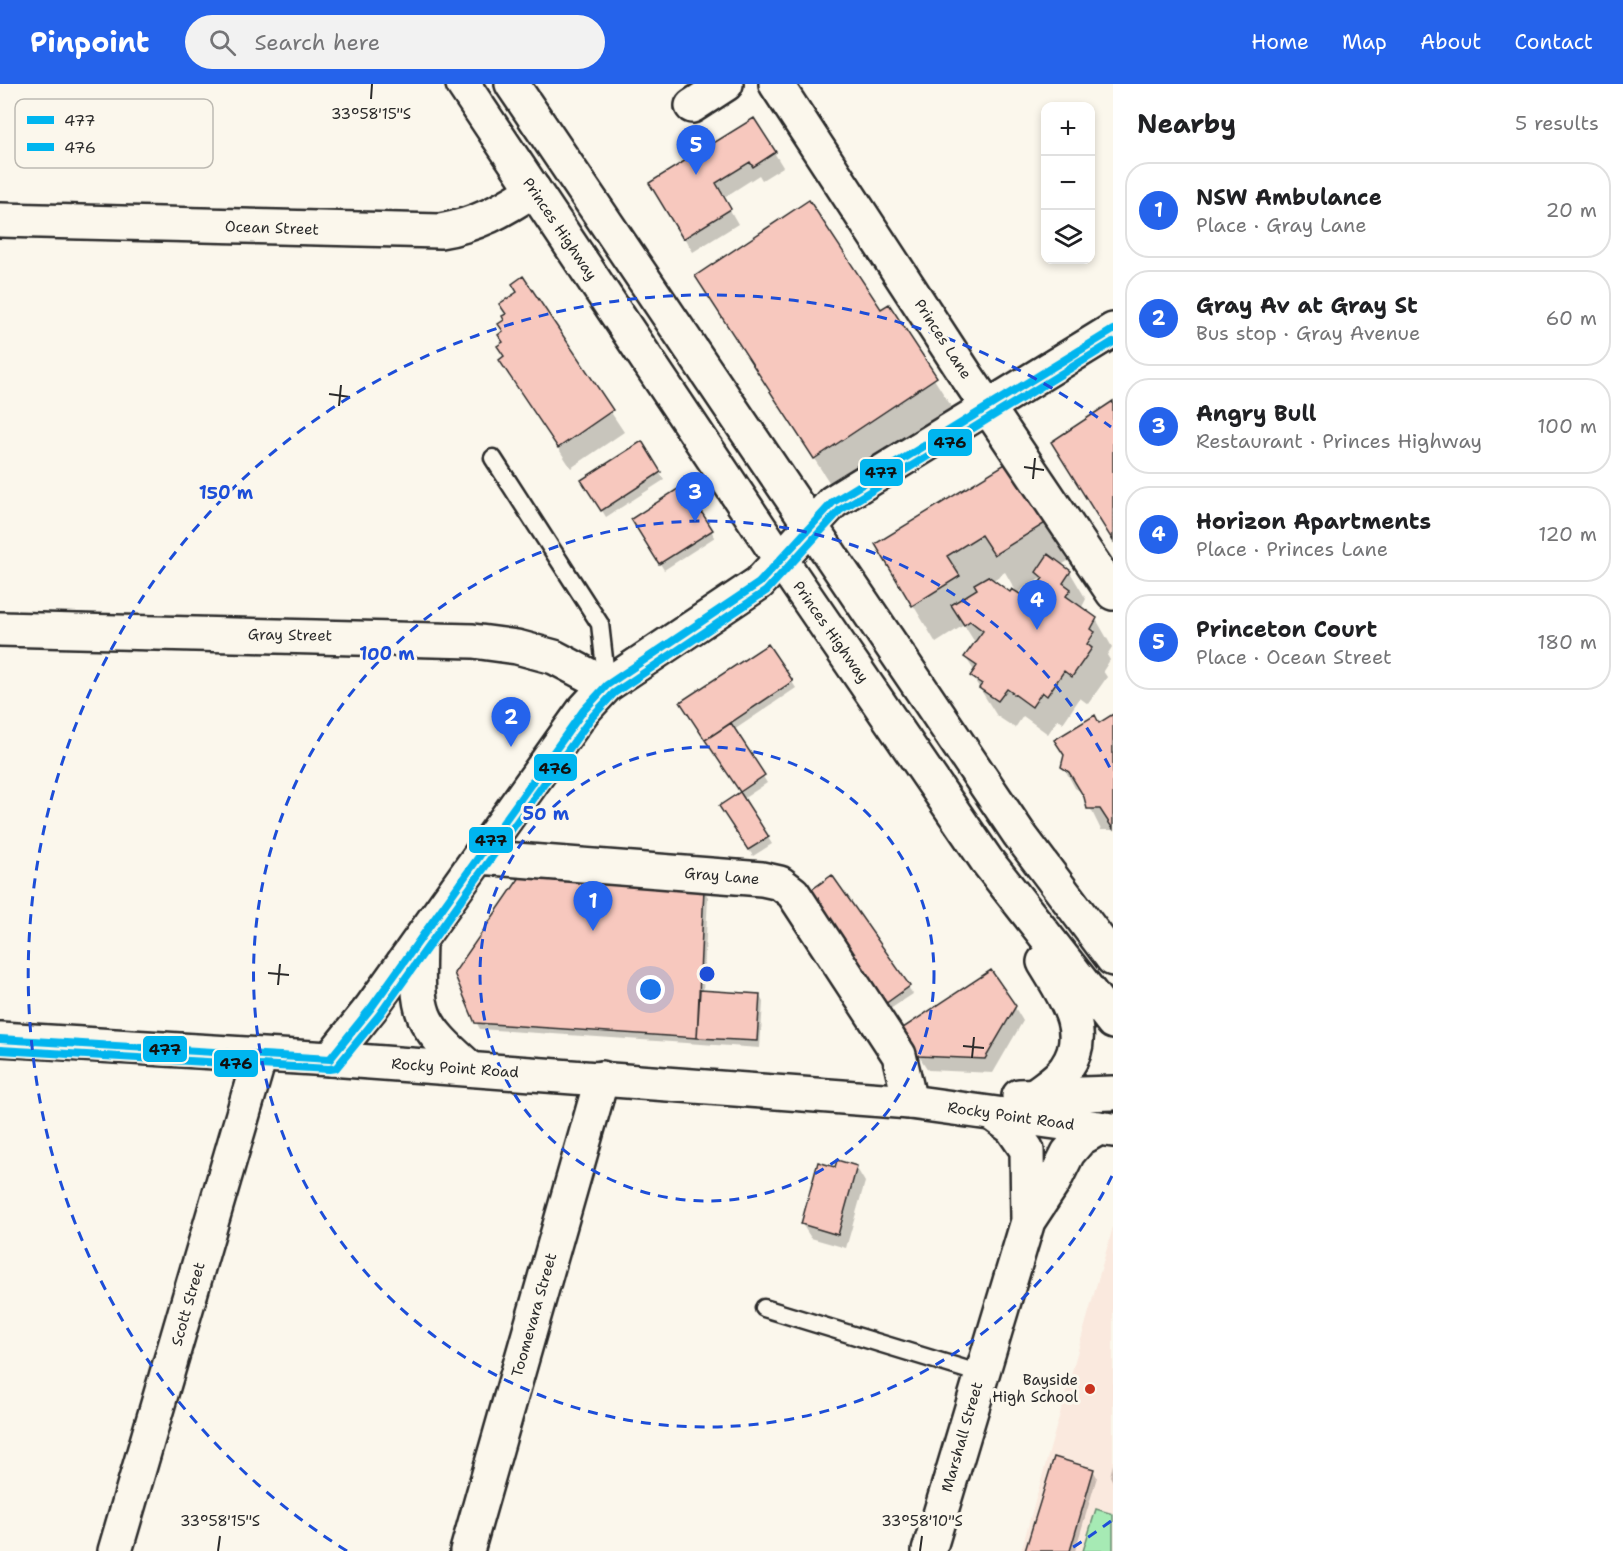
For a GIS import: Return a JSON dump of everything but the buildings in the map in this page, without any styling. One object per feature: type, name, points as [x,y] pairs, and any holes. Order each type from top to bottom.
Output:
[{"type":"main road","name":"Princes Highway","points":[[463,84],[780,560],[987,861],[1113,1022]]},
{"type":"main road","points":[[512,84],[1019,834],[1113,959]]},
{"type":"main road","points":[[692,106],[726,84]]},
{"type":"main road","name":"Princes Lane","points":[[776,84],[1113,593]]},
{"type":"main road","name":"Ocean Street","points":[[0,220],[441,231],[465,227],[488,219],[534,190]]},
{"type":"main road","points":[[330,1059],[419,942],[583,711],[607,685],[759,583],[833,502],[1113,330]]},
{"type":"main road","name":"Gray Street","points":[[0,629],[473,641],[517,647],[554,657],[607,685]]},
{"type":"main road","name":"Gray Lane","points":[[479,857],[762,879],[780,883],[792,893],[899,1055],[910,1101]]},
{"type":"main road","points":[[987,861],[1070,1006],[1075,1020],[1077,1039],[1070,1062],[1066,1069],[1035,1095]]},
{"type":"main road","points":[[419,942],[417,993],[424,1018],[438,1040],[471,1069]]},
{"type":"main road","name":"Rocky Point Road","points":[[0,1039],[330,1059],[910,1101],[1106,1129]]},
{"type":"main road","name":"Scott Street","points":[[115,1551],[260,1056]]},
{"type":"main road","name":"Toomevara Street","points":[[467,1551],[602,1078]]},
{"type":"main road","name":"Rocky Point Road","points":[[910,1101],[1113,1093]]},
{"type":"main road","name":"Marshall Street","points":[[993,1114],[1012,1128],[1027,1150],[1029,1221]]},
{"type":"main road","name":"Marshall Street","points":[[929,1551],[1029,1221],[1053,1183],[1068,1153],[1080,1139],[1106,1129]]},
{"type":"lane","points":[[493,458],[600,624],[607,685]]},
{"type":"lane","points":[[764,1308],[981,1374]]},
{"type":"shaded area","name":"Bayside High School","points":[[1113,1227],[1113,1551],[1021,1551]]},
{"type":"green space","points":[[1096,1509],[1113,1514],[1113,1551],[1083,1551]]},
{"type":"transit line","name":"477","points":[[330,1059],[371,1008],[583,711],[607,685],[759,583],[833,502],[1113,330]]},
{"type":"transit line","name":"476","points":[[0,1050],[336,1068],[380,1014],[591,718],[614,693],[766,591],[840,510],[1113,342]]},
{"type":"transit line","name":"477","points":[[0,1039],[330,1059]]},
{"type":"place","name":"Princeton Court","points":[[696,175]]},
{"type":"place","name":"Angry Bull","points":[[695,522]]},
{"type":"place","name":"Horizon Apartments","points":[[1037,630]]},
{"type":"place","name":"Gray Av at Gray St","points":[[511,747]]},
{"type":"place","name":"NSW Ambulance","points":[[593,931]]},
{"type":"place","name":"Bayside High School","points":[[1090,1389]]}]
